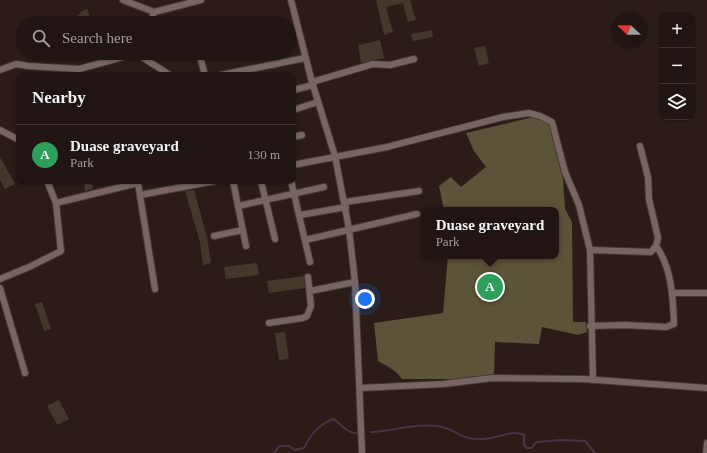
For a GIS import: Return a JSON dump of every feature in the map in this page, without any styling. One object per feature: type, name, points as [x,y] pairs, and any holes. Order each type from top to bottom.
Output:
[{"type":"street","points":[[123,0],[154,12],[201,0]]},
{"type":"street","points":[[291,0],[295,16]]},
{"type":"street","points":[[153,16],[154,12]]},
{"type":"street","points":[[296,21],[312,84],[335,156],[349,229],[355,282],[363,453]]},
{"type":"street","points":[[296,60],[305,58]]},
{"type":"street","points":[[296,89],[373,64],[390,66],[414,59]]},
{"type":"street","points":[[0,70],[16,64],[79,69],[114,60]]},
{"type":"street","points":[[146,60],[165,72]]},
{"type":"street","points":[[201,60],[204,72]]},
{"type":"street","points":[[237,72],[295,60]]},
{"type":"street","points":[[296,109],[318,102]]},
{"type":"street","points":[[296,164],[387,147],[504,117],[529,113],[540,116],[552,122],[565,172],[579,205],[590,250],[590,326],[593,380]]},
{"type":"street","points":[[0,130],[16,138]]},
{"type":"street","points":[[296,136],[302,135]]},
{"type":"street","points":[[590,250],[651,252],[656,246],[658,238],[649,199],[648,177],[640,146]]},
{"type":"street","points":[[0,279],[61,251],[56,203],[48,184]]},
{"type":"street","points":[[56,203],[130,184]]},
{"type":"street","points":[[138,184],[155,289]]},
{"type":"street","points":[[140,195],[198,184]]},
{"type":"street","points":[[234,184],[246,246]]},
{"type":"street","points":[[262,184],[275,239]]},
{"type":"street","points":[[292,184],[310,262]]},
{"type":"street","points":[[238,206],[324,187]]},
{"type":"street","points":[[300,215],[419,191]]},
{"type":"street","points":[[305,240],[417,214]]},
{"type":"street","points":[[214,236],[243,230]]},
{"type":"street","points":[[590,326],[625,325],[670,327],[674,324],[673,293],[663,256],[656,246]]},
{"type":"street","points":[[269,323],[303,318],[307,316],[311,306],[308,277]]},
{"type":"street","points":[[310,291],[355,282]]},
{"type":"street","points":[[0,288],[25,372]]},
{"type":"street","points":[[673,293],[707,293]]},
{"type":"street","points":[[360,388],[444,384],[492,378],[593,380],[707,388]]},
{"type":"street","points":[[706,453],[707,443]]},
{"type":"shaded area","points":[[534,117],[549,122],[552,128],[563,179],[565,209],[572,222],[573,322],[586,322],[587,332],[578,335],[542,327],[539,344],[495,342],[494,375],[464,379],[402,379],[395,371],[378,361],[374,323],[443,313],[448,259],[559,259],[559,207],[443,207],[439,186],[451,177],[461,187],[486,167],[474,151],[466,133]]},
{"type":"building","points":[[376,0],[410,0],[416,20],[408,22],[403,3],[386,7],[393,32],[384,35]]},
{"type":"building","points":[[87,9],[90,16],[76,16],[81,14],[80,12]]},
{"type":"building","points":[[432,30],[433,37],[413,41],[411,34]]},
{"type":"building","points":[[380,40],[384,58],[361,63],[358,45]]},
{"type":"building","points":[[485,46],[489,63],[479,66],[474,48]]},
{"type":"building","points":[[0,157],[15,184],[5,189],[0,180]]},
{"type":"building","points":[[84,184],[92,184],[93,189],[85,191]]},
{"type":"building","points":[[194,190],[207,237],[211,263],[203,265],[200,242],[185,191]]},
{"type":"building","points":[[257,263],[259,275],[226,279],[224,267]]},
{"type":"building","points":[[304,276],[305,288],[269,293],[267,281]]},
{"type":"building","points":[[42,302],[51,329],[44,331],[35,304]]},
{"type":"building","points":[[285,332],[289,359],[279,360],[275,333]]},
{"type":"building","points":[[59,400],[69,419],[57,425],[47,406]]},
{"type":"waterway","points":[[274,453],[279,446],[289,446],[295,450],[304,448],[316,430],[334,419],[342,427],[349,431],[359,433]]},
{"type":"waterway","points":[[371,432],[415,426],[433,426],[442,427],[464,437],[475,439],[488,439],[519,433],[524,435],[524,445],[527,448],[532,448],[536,442],[561,440],[585,441],[595,453]]},
{"type":"place","name":"Duase graveyard","points":[[490,287]]}]
